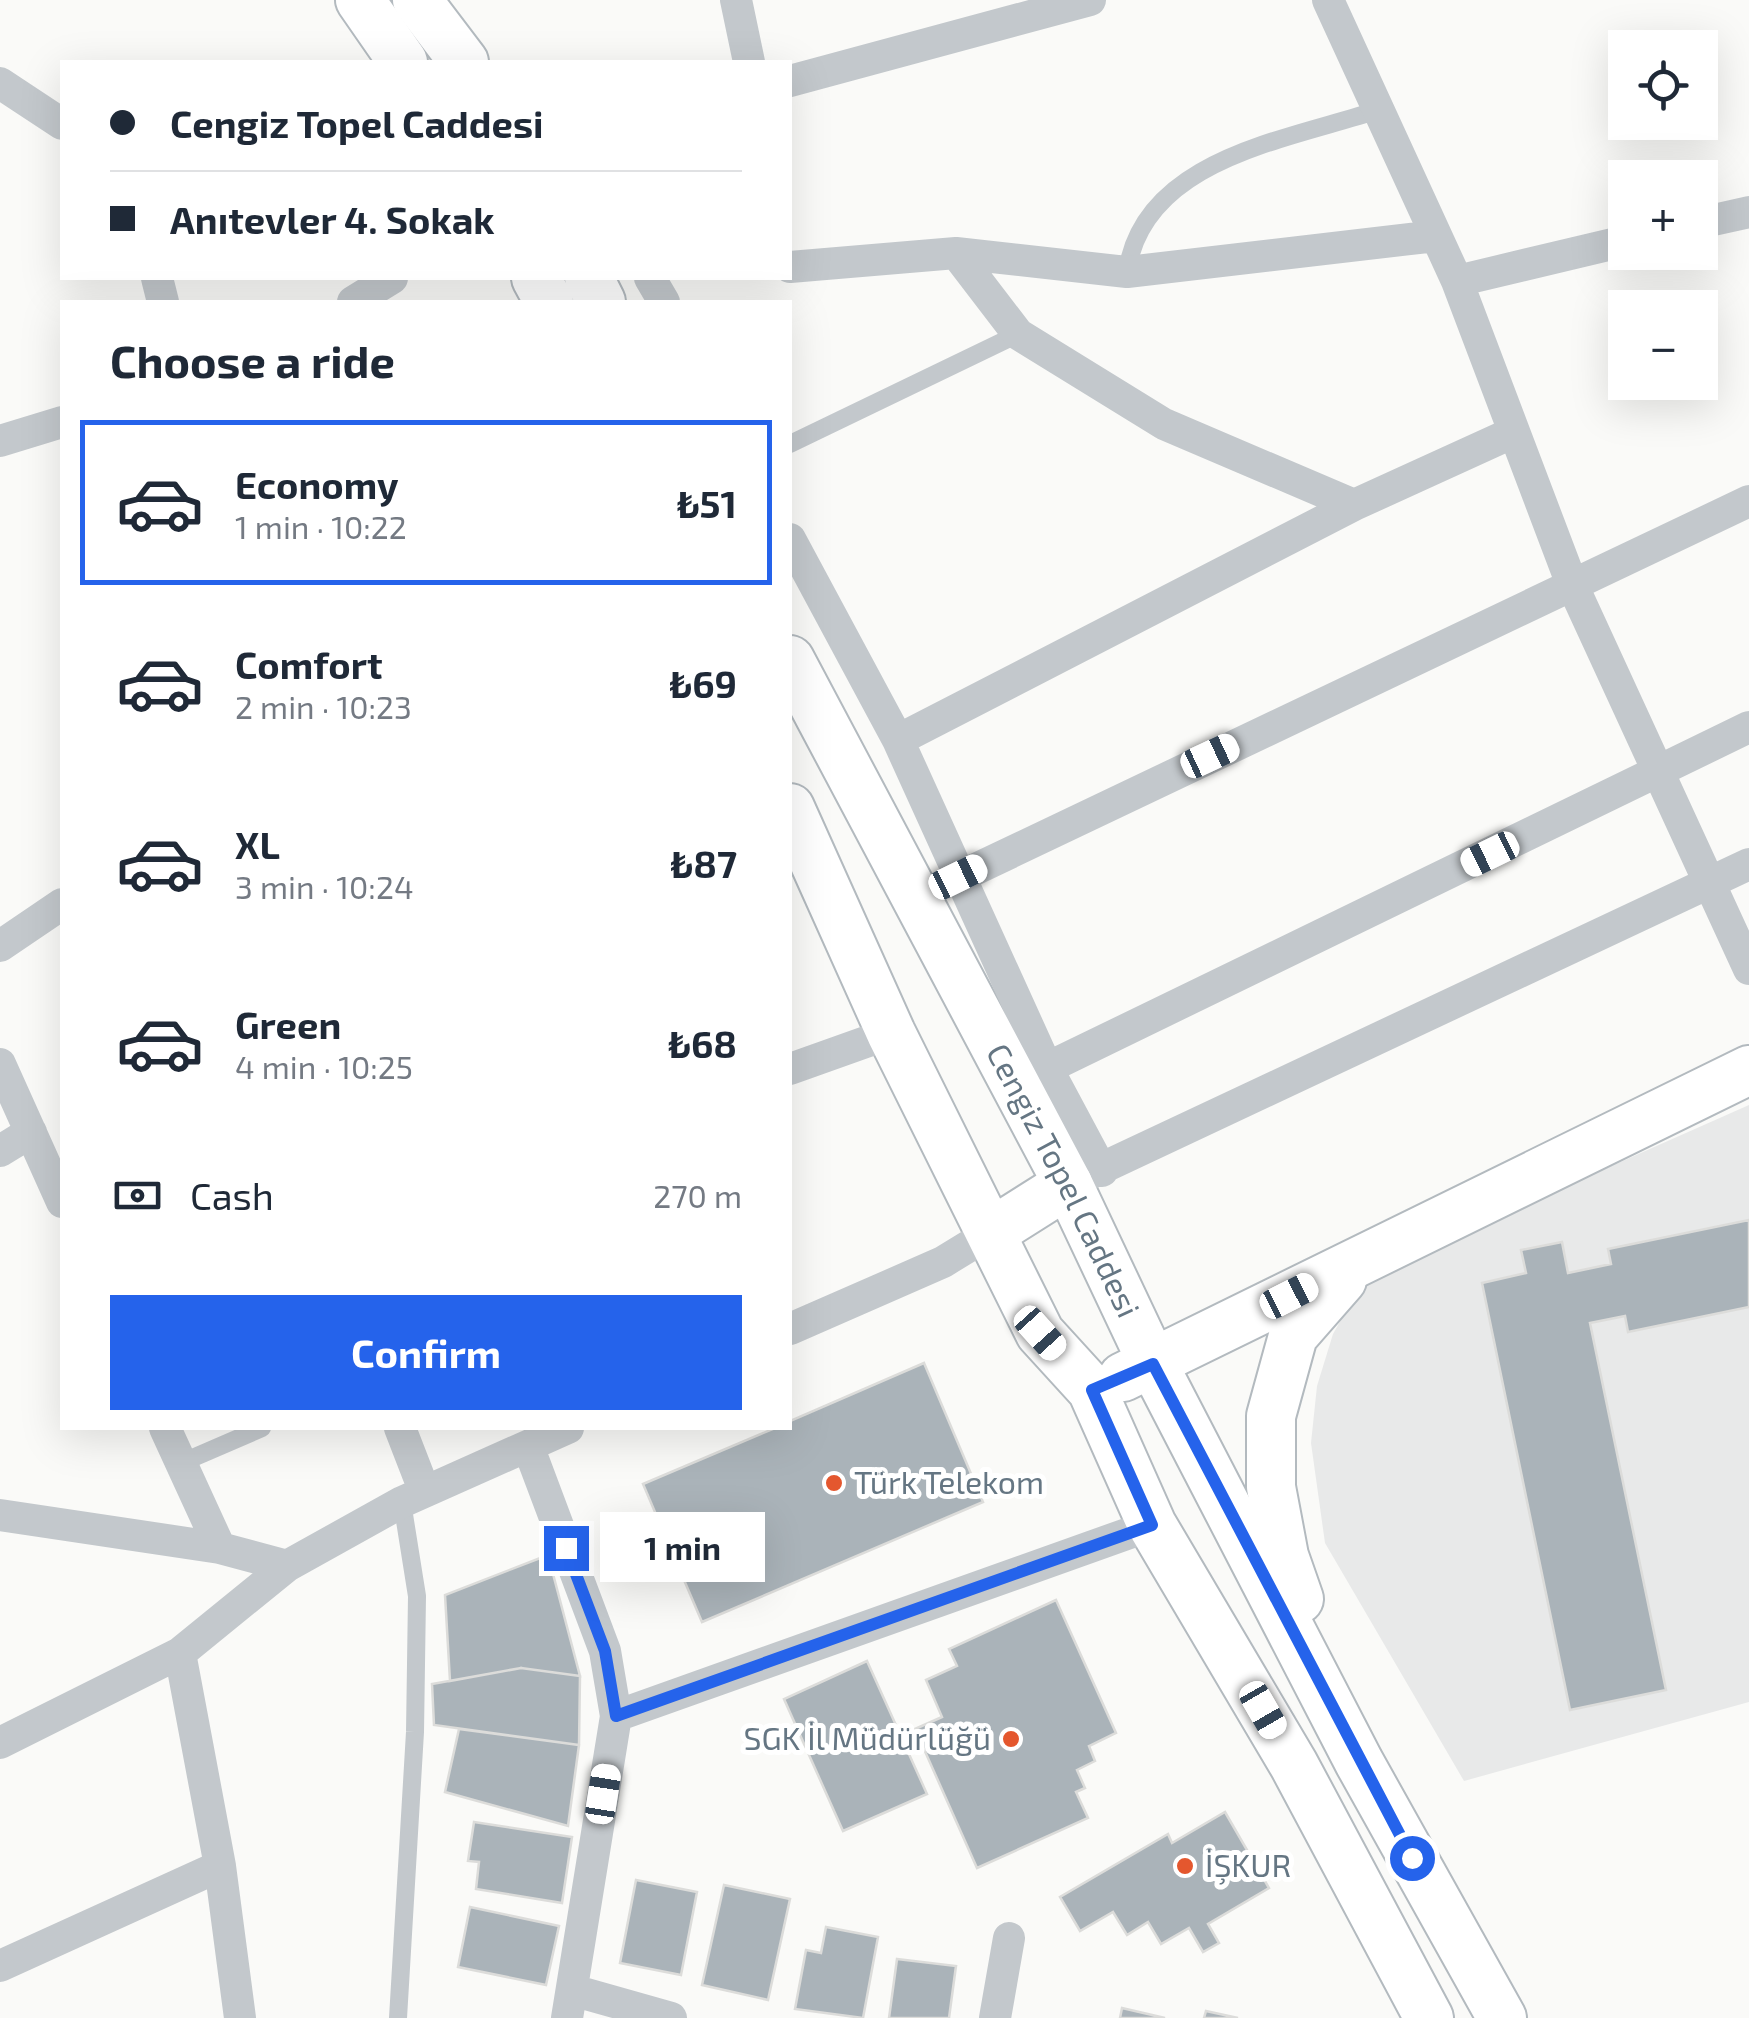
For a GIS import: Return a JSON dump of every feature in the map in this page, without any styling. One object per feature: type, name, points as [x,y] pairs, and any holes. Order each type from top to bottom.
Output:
[{"type":"main road","points":[[360,0],[402,60]]},
{"type":"main road","points":[[418,0],[463,60]]},
{"type":"main road","name":"Cengiz Topel Caddesi","points":[[792,664],[1085,1178],[1153,1364],[1358,1762],[1502,2018]]},
{"type":"main road","points":[[792,812],[891,1032],[1040,1333],[1092,1390],[1152,1525],[1294,1764],[1429,2018]]},
{"type":"main road","points":[[1092,1390],[1153,1364],[1749,1070]]},
{"type":"main road","points":[[992,1232],[1085,1178]]},
{"type":"main road","points":[[1357,1262],[1293,1336],[1272,1416],[1271,1487],[1284,1556],[1358,1762]]},
{"type":"street","points":[[736,0],[749,60]]},
{"type":"street","points":[[792,80],[1090,0]]},
{"type":"street","points":[[1328,0],[1456,281],[1571,582],[1749,969]]},
{"type":"street","points":[[0,83],[60,123]]},
{"type":"street","points":[[1718,220],[1749,212]]},
{"type":"street","points":[[792,267],[956,252],[1126,272],[1436,236]]},
{"type":"street","points":[[1456,281],[1608,245]]},
{"type":"street","points":[[956,252],[1018,334],[1164,424],[1354,505]]},
{"type":"street","points":[[356,300],[389,280]]},
{"type":"street","points":[[3,436],[60,422]]},
{"type":"street","points":[[898,740],[1354,505],[1512,432]]},
{"type":"street","points":[[958,877],[1571,582],[1749,501]]},
{"type":"street","points":[[792,542],[898,740],[1047,1068],[1085,1178],[1749,864]]},
{"type":"street","points":[[1047,1068],[1749,727]]},
{"type":"street","points":[[0,946],[60,905]]},
{"type":"street","points":[[792,1069],[891,1032]]},
{"type":"street","points":[[0,1064],[60,1197]]},
{"type":"street","points":[[0,1151],[31,1132]]},
{"type":"street","points":[[792,1328],[943,1262],[992,1232]]},
{"type":"street","points":[[166,1430],[220,1548]]},
{"type":"street","points":[[400,1430],[413,1496]]},
{"type":"street","points":[[0,1743],[180,1654],[287,1566],[413,1496],[564,1430]]},
{"type":"street","points":[[528,1446],[605,1651],[616,1716],[570,2004],[672,2018]]},
{"type":"street","points":[[0,1515],[220,1548],[287,1566]]},
{"type":"street","points":[[616,1716],[1152,1525]]},
{"type":"street","points":[[180,1654],[220,1866],[240,2018]]},
{"type":"street","points":[[0,1966],[220,1866]]},
{"type":"street","points":[[995,2018],[1009,1938]]},
{"type":"lane","points":[[1126,272],[1136,232],[1147,214],[1186,180],[1212,166],[1378,110]]},
{"type":"lane","points":[[792,443],[1018,334]]},
{"type":"lane","points":[[182,1463],[257,1430]]},
{"type":"lane","points":[[398,2018],[415,1732],[417,1596],[413,1496]]},
{"type":"shaded area","points":[[1749,1105],[1749,1702],[1464,1781],[1325,1543],[1311,1443],[1317,1386],[1333,1334],[1352,1300],[1381,1268]]},
{"type":"building","points":[[1749,1220],[1749,1307],[1628,1332],[1625,1316],[1590,1323],[1666,1690],[1570,1710],[1482,1283],[1526,1273],[1521,1250],[1562,1242],[1568,1273],[1611,1264],[1608,1249]]},
{"type":"building","points":[[924,1363],[983,1502],[702,1622],[643,1484],[770,1430],[792,1430],[792,1420]]},
{"type":"building","points":[[548,1555],[580,1676],[521,1668],[450,1681],[445,1595]]},
{"type":"building","name":"SGK İl Müdürlüğü","points":[[1056,1600],[1116,1733],[1089,1746],[1095,1761],[1077,1770],[1085,1788],[1076,1792],[1088,1818],[977,1868],[915,1729],[942,1717],[926,1680],[957,1666],[949,1649]]},
{"type":"building","points":[[867,1661],[927,1794],[843,1831],[784,1699]]},
{"type":"building","points":[[521,1668],[580,1676],[579,1745],[434,1725],[432,1684]]},
{"type":"building","points":[[459,1729],[579,1745],[568,1826],[445,1792]]},
{"type":"building","name":"İŞKUR","points":[[1225,1812],[1269,1888],[1208,1924],[1219,1943],[1203,1952],[1189,1928],[1161,1944],[1148,1922],[1127,1935],[1113,1912],[1080,1931],[1060,1897],[1168,1834],[1172,1843]]},
{"type":"building","points":[[474,1822],[572,1837],[562,1903],[476,1889],[479,1862],[468,1861]]},
{"type":"building","points":[[636,1880],[697,1892],[681,1975],[620,1963]]},
{"type":"building","points":[[724,1885],[790,1899],[768,2000],[702,1985]]},
{"type":"building","points":[[470,1907],[559,1926],[546,1985],[458,1967]]},
{"type":"building","points":[[826,1927],[878,1937],[863,2018],[795,2009],[806,1950],[821,1953]]},
{"type":"building","points":[[897,1959],[956,1966],[949,2018],[889,2018]]},
{"type":"building","points":[[1122,2008],[1165,2018],[1120,2018]]},
{"type":"building","points":[[1206,2011],[1238,2018],[1204,2018]]},
{"type":"place","name":"Türk Telekom","points":[[834,1483]]},
{"type":"place","name":"SGK İl Müdürlüğü","points":[[1011,1739]]},
{"type":"place","name":"İŞKUR","points":[[1185,1866]]},
{"type":"route","points":[[566,1548],[605,1651],[616,1716],[1152,1525],[1092,1390],[1153,1364],[1358,1762],[1412,1858]]}]
